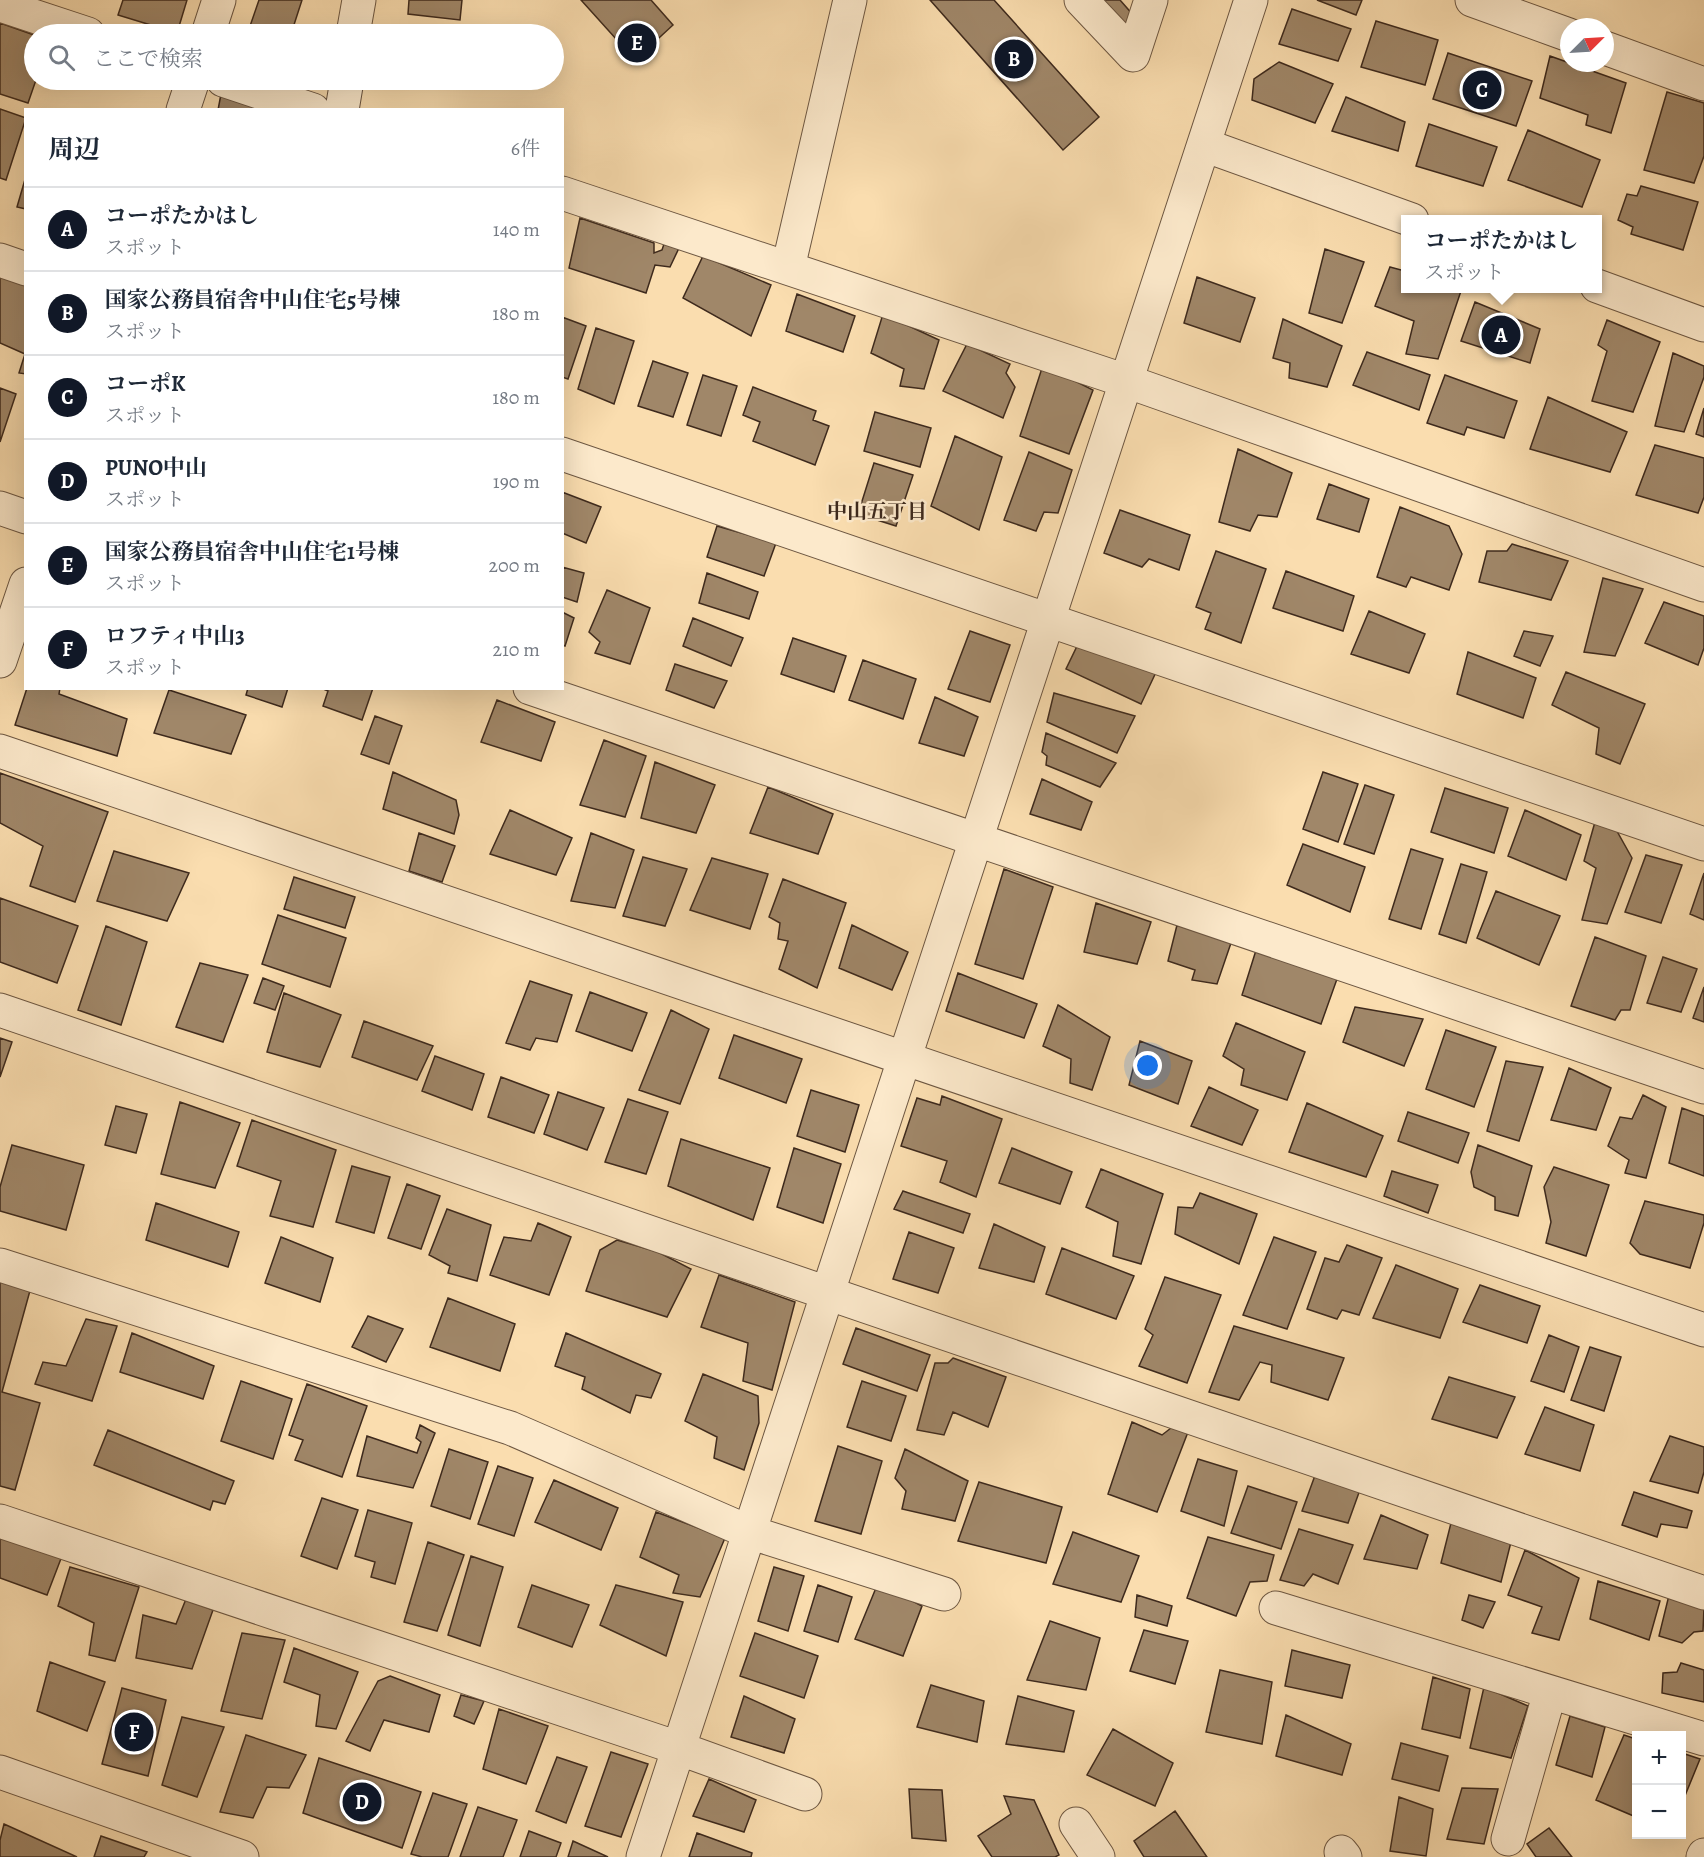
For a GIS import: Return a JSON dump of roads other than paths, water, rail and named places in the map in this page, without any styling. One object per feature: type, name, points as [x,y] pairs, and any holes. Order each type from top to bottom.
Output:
[{"type":"street","points":[[211,24],[219,0]]},
{"type":"street","points":[[355,24],[359,0]]},
{"type":"street","points":[[788,268],[850,0]]},
{"type":"street","points":[[1081,0],[1133,55],[1151,0]]},
{"type":"street","points":[[643,1857],[1251,0]]},
{"type":"street","points":[[1472,0],[1560,32]]},
{"type":"street","points":[[0,5],[58,24]]},
{"type":"street","points":[[1614,51],[1704,84]]},
{"type":"street","points":[[184,108],[190,90]]},
{"type":"street","points":[[253,90],[307,108]]},
{"type":"street","points":[[342,108],[345,90]]},
{"type":"street","points":[[1204,145],[1401,215]]},
{"type":"street","points":[[564,194],[1126,381],[1704,585]]},
{"type":"street","points":[[0,260],[24,268]]},
{"type":"street","points":[[1602,288],[1704,324]]},
{"type":"street","points":[[564,455],[1704,844]]},
{"type":"street","points":[[0,508],[24,516]]},
{"type":"street","points":[[0,661],[24,590]]},
{"type":"street","points":[[536,690],[1704,1088]]},
{"type":"street","points":[[0,751],[1704,1330]]},
{"type":"street","points":[[0,1010],[1704,1593]]},
{"type":"street","points":[[0,1265],[510,1428],[749,1532],[944,1594]]},
{"type":"street","points":[[0,1521],[678,1748],[805,1794]]},
{"type":"street","points":[[1276,1608],[1704,1739]]},
{"type":"street","points":[[1508,1839],[1550,1692]]},
{"type":"street","points":[[0,1772],[242,1857]]},
{"type":"street","points":[[1076,1824],[1098,1857]]},
{"type":"place","name":"国家公務員宿舎中山住宅1号棟","points":[[637,43]]},
{"type":"place","name":"国家公務員宿舎中山住宅5号棟","points":[[1014,59]]},
{"type":"place","name":"コーポK","points":[[1482,90]]},
{"type":"place","name":"コーポたかはし","points":[[1501,335]]},
{"type":"place","name":"ロフティ中山3","points":[[134,1732]]},
{"type":"place","name":"PUNO中山","points":[[362,1802]]},
{"type":"district","name":"中山五丁目","points":[[877,511]]}]
